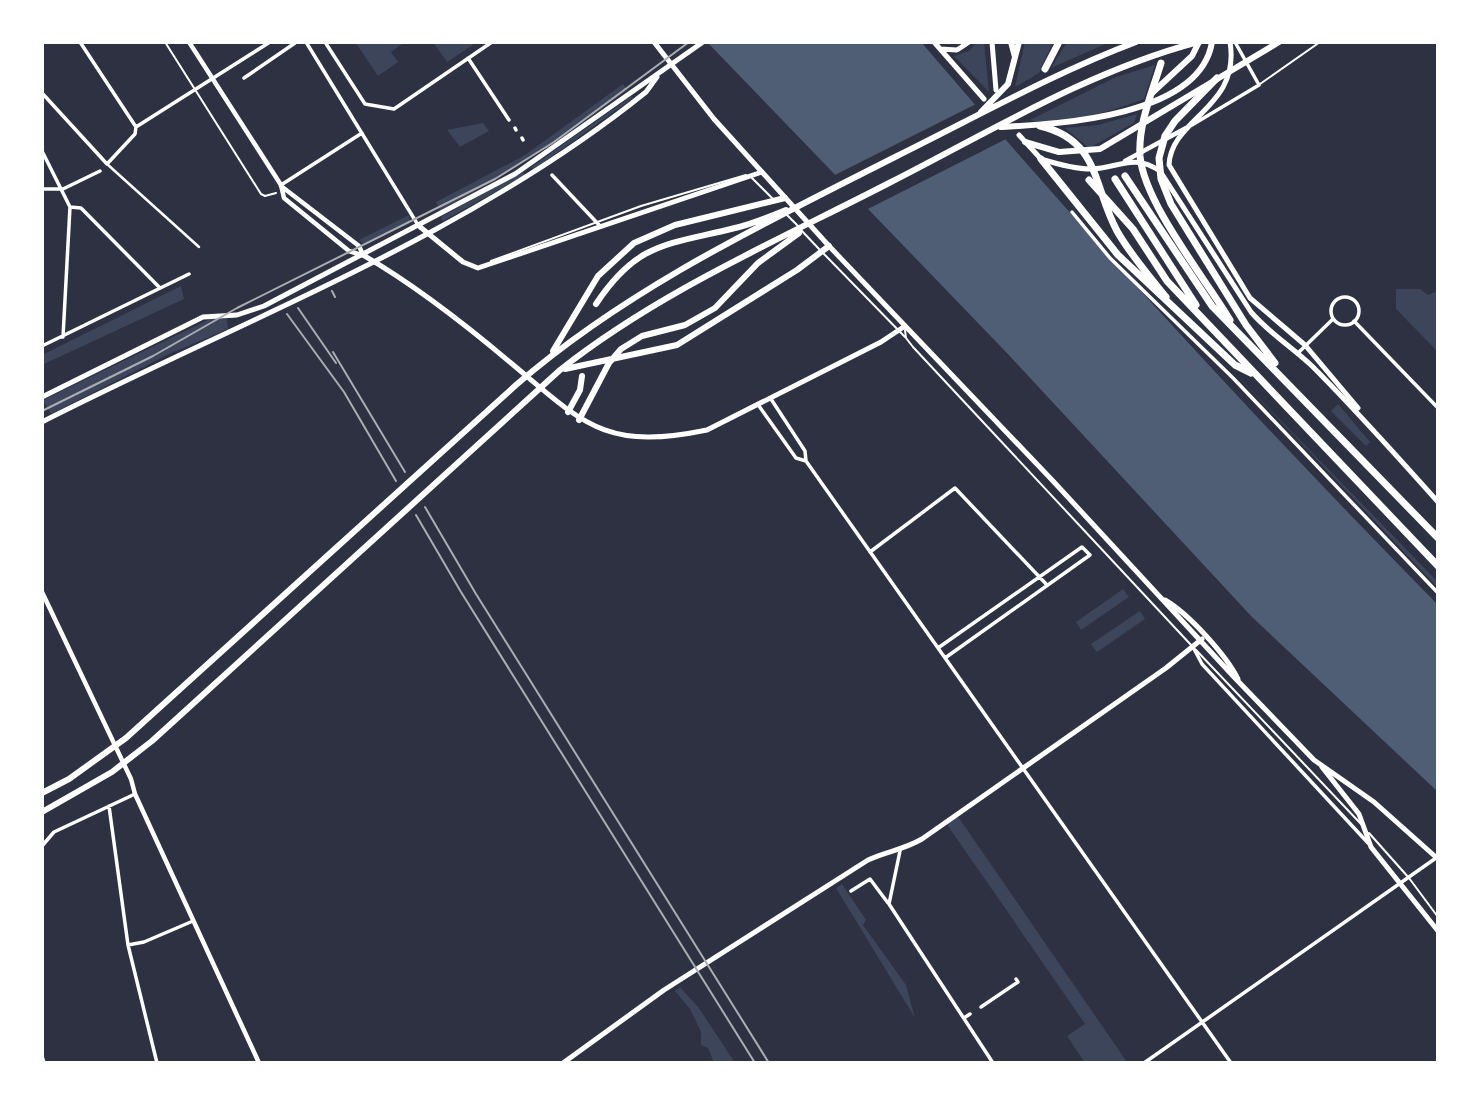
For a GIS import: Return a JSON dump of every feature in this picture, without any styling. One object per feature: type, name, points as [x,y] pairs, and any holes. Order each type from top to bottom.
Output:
[{"type":"highway","points":[[1011,42],[1016,63]]},
{"type":"highway","points":[[977,116],[1008,84],[1016,63],[1019,42]]},
{"type":"highway","points":[[1045,69],[1059,42]]},
{"type":"highway","points":[[42,793],[69,779],[126,738],[550,356],[636,296],[805,203],[1086,62],[1136,42]]},
{"type":"highway","points":[[42,812],[112,772],[152,741],[560,370],[641,313],[1094,78],[1156,54],[1199,42]]},
{"type":"highway","points":[[1154,96],[1192,56],[1199,42]]},
{"type":"highway","points":[[997,127],[1040,126],[1109,116],[1139,106],[1195,75],[1204,64],[1212,42]]},
{"type":"highway","points":[[1026,142],[1059,152],[1090,152],[1113,144],[1279,42]]},
{"type":"highway","points":[[1161,63],[1141,141],[1140,157],[1149,188],[1234,327]]},
{"type":"highway","points":[[1217,78],[1175,121],[1165,136],[1159,168],[1171,204],[1246,325],[1292,386]]},
{"type":"highway","points":[[1040,126],[1071,139],[1081,148],[1094,168],[1118,233],[1179,314]]},
{"type":"highway","points":[[1041,159],[1118,255],[1235,365],[1252,373]]},
{"type":"highway","points":[[1125,176],[1186,271],[1217,311],[1438,538]]},
{"type":"highway","points":[[1115,179],[1203,317]]},
{"type":"highway","points":[[1089,180],[1133,229],[1167,281],[1438,566]]},
{"type":"highway","points":[[550,356],[598,276],[634,243],[675,225],[785,198]]},
{"type":"highway","points":[[596,304],[624,270],[651,250],[667,243],[747,225],[805,203]]},
{"type":"highway","points":[[579,420],[615,354],[633,341],[685,325],[715,308],[758,263],[821,218]]},
{"type":"highway","points":[[560,370],[601,359],[677,345],[829,247]]},
{"type":"highway","points":[[568,412],[580,390],[582,376]]},
{"type":"main road","points":[[654,42],[690,90],[829,247],[1165,600],[1177,608],[1202,639],[1231,665],[1239,681],[1321,765],[1359,814],[1371,847],[1438,931]]},
{"type":"main road","points":[[42,397],[195,320],[226,314],[237,315],[258,309],[419,226],[514,174],[703,42]]},
{"type":"main road","points":[[934,42],[984,99]]},
{"type":"main road","points":[[940,49],[957,50],[969,42]]},
{"type":"main road","points":[[992,42],[996,90]]},
{"type":"main road","points":[[1232,42],[1230,68],[1225,83],[1217,98],[1171,146],[1169,165],[1250,298],[1305,345],[1438,502]]},
{"type":"main road","points":[[42,422],[167,359],[330,283],[427,233],[535,172],[649,88],[659,74]]},
{"type":"main road","points":[[1019,135],[1041,159],[1060,165],[1093,169],[1133,159],[1150,164],[1160,171],[1180,198],[1251,312],[1268,331],[1298,353],[1368,422]]},
{"type":"main road","points":[[419,226],[463,262],[478,268],[598,225],[762,172]]},
{"type":"main road","points":[[363,256],[452,317],[579,420],[628,436],[680,436],[707,430],[759,406],[905,326]]},
{"type":"main road","points":[[563,1063],[664,990],[868,860],[882,853],[900,851],[1022,769],[1202,639]]},
{"type":"main road","points":[[1321,765],[1374,802],[1437,858]]},
{"type":"street","points":[[80,42],[136,127],[135,134],[107,164]]},
{"type":"street","points":[[189,42],[281,185],[289,204],[349,251],[363,256]]},
{"type":"street","points":[[136,127],[205,86],[270,42]]},
{"type":"street","points":[[306,42],[419,226]]},
{"type":"street","points":[[325,42],[365,104],[394,109],[492,42]]},
{"type":"street","points":[[1133,159],[1149,147],[1259,85],[1232,42]]},
{"type":"street","points":[[244,78],[295,43]]},
{"type":"street","points":[[468,58],[509,120]]},
{"type":"street","points":[[42,93],[107,164],[199,247]]},
{"type":"street","points":[[281,185],[362,134]]},
{"type":"street","points":[[42,151],[70,208],[63,337]]},
{"type":"street","points":[[42,189],[63,190],[100,171]]},
{"type":"street","points":[[552,175],[598,225]]},
{"type":"street","points":[[281,185],[359,246],[363,256]]},
{"type":"street","points":[[70,208],[81,208],[160,288]]},
{"type":"street","points":[[1072,212],[1110,258],[1234,378],[1438,593]]},
{"type":"street","points":[[42,346],[189,274]]},
{"type":"street","points":[[1333,319],[1331,305],[1338,298],[1346,296],[1358,306],[1354,321]]},
{"type":"street","points":[[1298,353],[1333,319]]},
{"type":"street","points":[[1333,319],[1344,325],[1354,321]]},
{"type":"street","points":[[1354,321],[1438,408]]},
{"type":"street","points":[[771,399],[805,451],[806,461],[1231,1063]]},
{"type":"street","points":[[759,406],[796,458],[806,461]]},
{"type":"street","points":[[781,438],[792,431]]},
{"type":"street","points":[[870,552],[955,488],[1047,585]]},
{"type":"street","points":[[938,649],[1082,547],[1090,555],[945,659]]},
{"type":"street","points":[[43,596],[131,779],[135,794],[259,1063]]},
{"type":"street","points":[[1193,647],[1202,664],[1343,811],[1371,847]]},
{"type":"street","points":[[42,846],[54,832],[135,794]]},
{"type":"street","points":[[109,806],[128,945],[157,1063]]},
{"type":"street","points":[[889,904],[900,851]]},
{"type":"street","points":[[1144,1063],[1437,858]]},
{"type":"street","points":[[851,891],[870,879],[993,1063]]},
{"type":"street","points":[[128,945],[144,942],[193,921]]},
{"type":"street","points":[[981,1007],[993,996],[1018,982],[1016,979]]},
{"type":"street","points":[[964,1018],[970,1014]]},
{"type":"street","points":[[42,1056],[44,1063]]},
{"type":"lane","points":[[165,42],[261,194],[265,197],[276,193]]},
{"type":"lane","points":[[1259,85],[1320,42]]},
{"type":"lane","points":[[750,176],[906,338],[1193,647]]},
{"type":"lane","points":[[905,326],[906,338]]},
{"type":"lane","points":[[1343,811],[1366,829],[1409,878],[1438,917]]},
{"type":"shaded area","points":[[355,42],[405,42],[391,52],[398,62],[378,76]]},
{"type":"shaded area","points":[[433,42],[477,42],[447,62]]},
{"type":"shaded area","points":[[707,42],[921,42],[1175,328],[1305,468],[1438,605],[1438,792],[1252,617],[1005,351]]},
{"type":"shaded area","points":[[977,42],[984,42],[989,92],[954,56],[969,51]]},
{"type":"shaded area","points":[[1025,42],[1053,42],[1039,73],[1015,87]]},
{"type":"shaded area","points":[[1067,42],[1110,42],[1051,68]]},
{"type":"shaded area","points":[[1155,65],[1144,99],[1070,120],[1030,120],[1116,77]]},
{"type":"shaded area","points":[[623,84],[627,90],[559,138],[513,169],[440,210],[436,202],[525,155]]},
{"type":"shaded area","points":[[632,96],[633,98],[533,170],[531,167]]},
{"type":"shaded area","points":[[1137,114],[1134,123],[1089,148],[1065,128],[1098,125]]},
{"type":"shaded area","points":[[483,123],[489,131],[460,147],[447,130]]},
{"type":"shaded area","points":[[523,172],[525,175],[443,221],[441,217]]},
{"type":"shaded area","points":[[409,215],[410,223],[365,245],[359,240]]},
{"type":"shaded area","points":[[181,286],[184,299],[42,365],[42,355]]},
{"type":"shaded area","points":[[1396,289],[1420,289],[1428,295],[1435,292],[1438,294],[1438,352],[1396,309]]},
{"type":"shaded area","points":[[210,319],[227,319],[228,329],[169,354],[51,414],[43,400]]},
{"type":"shaded area","points":[[1230,368],[1438,582],[1438,588]]},
{"type":"shaded area","points":[[1338,404],[1370,442],[1366,446],[1331,411]]},
{"type":"shaded area","points":[[1123,589],[1129,597],[1081,630],[1076,622]]},
{"type":"shaded area","points":[[1140,611],[1145,619],[1097,652],[1091,644]]},
{"type":"shaded area","points":[[957,815],[1127,1062],[1085,1063],[1067,1036],[1085,1024],[946,823]]},
{"type":"shaded area","points":[[842,884],[866,920],[863,925],[906,985],[915,1018],[836,888]]},
{"type":"shaded area","points":[[680,987],[699,1008],[735,1063],[714,1063],[708,1048],[701,1045],[701,1032],[690,1009],[675,991]]},
{"type":"pier","points":[[978,103],[1008,138],[864,211],[831,177]]},
{"type":"tram line","points":[[42,411],[153,356],[237,308],[495,179],[554,142],[689,42]]},
{"type":"railway","points":[[332,291],[335,297]]},
{"type":"railway","points":[[298,308],[336,363]]},
{"type":"railway","points":[[287,314],[344,392],[396,481]]},
{"type":"railway","points":[[333,352],[405,472]]},
{"type":"railway","points":[[425,507],[476,594],[769,1063]]},
{"type":"railway","points":[[416,515],[461,592],[755,1063]]}]
